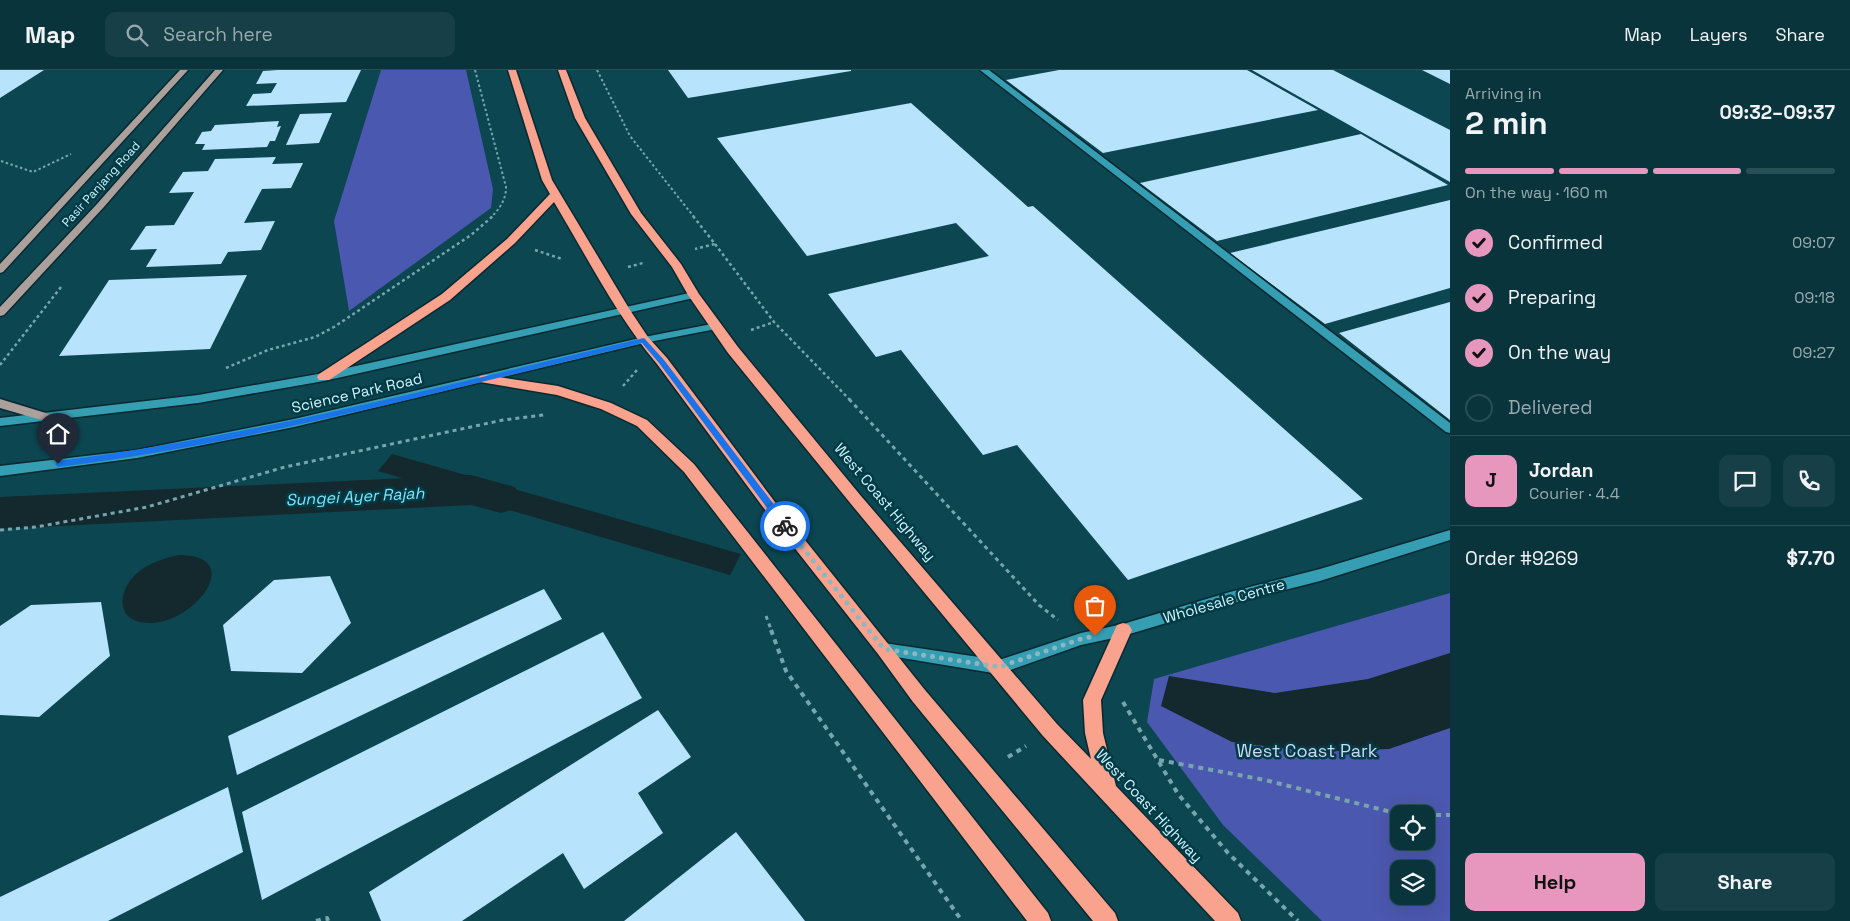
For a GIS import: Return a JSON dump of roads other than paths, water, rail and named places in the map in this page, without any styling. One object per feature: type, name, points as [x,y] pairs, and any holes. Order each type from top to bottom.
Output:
[{"type":"highway","points":[[512,70],[547,180],[624,311],[644,340],[662,361],[776,514],[884,649],[919,696],[1107,921]]},
{"type":"highway","name":"West Coast Highway","points":[[562,70],[580,118],[636,214],[669,256],[733,350],[856,500],[999,667],[1050,730],[1230,921]]},
{"type":"highway","points":[[324,377],[446,297],[511,241],[555,195]]},
{"type":"highway","points":[[485,379],[558,391],[606,406],[642,423],[689,468],[1040,921]]},
{"type":"highway","points":[[1107,792],[1094,733],[1092,700],[1123,630]]},
{"type":"main road","name":"Pasir Panjang Road","points":[[0,270],[184,70]]},
{"type":"main road","name":"Pasir Panjang Road","points":[[0,313],[100,206],[219,70]]},
{"type":"main road","points":[[0,403],[14,409],[45,417]]},
{"type":"street","points":[[984,70],[1450,429]]},
{"type":"street","name":"Science Park Road","points":[[0,422],[198,399],[324,377],[694,295]]},
{"type":"street","name":"Science Park Road","points":[[0,471],[136,454],[294,423],[644,340],[717,326]]},
{"type":"street","name":"Wholesale Centre","points":[[999,667],[1081,639],[1123,630],[1450,535]]},
{"type":"street","points":[[884,649],[999,667]]},
{"type":"waterway","name":"Sungei Ayer Rajah","points":[[0,513],[471,490],[501,498]]},
{"type":"park label","name":"West Coast Park","points":[[1307,751]]}]
